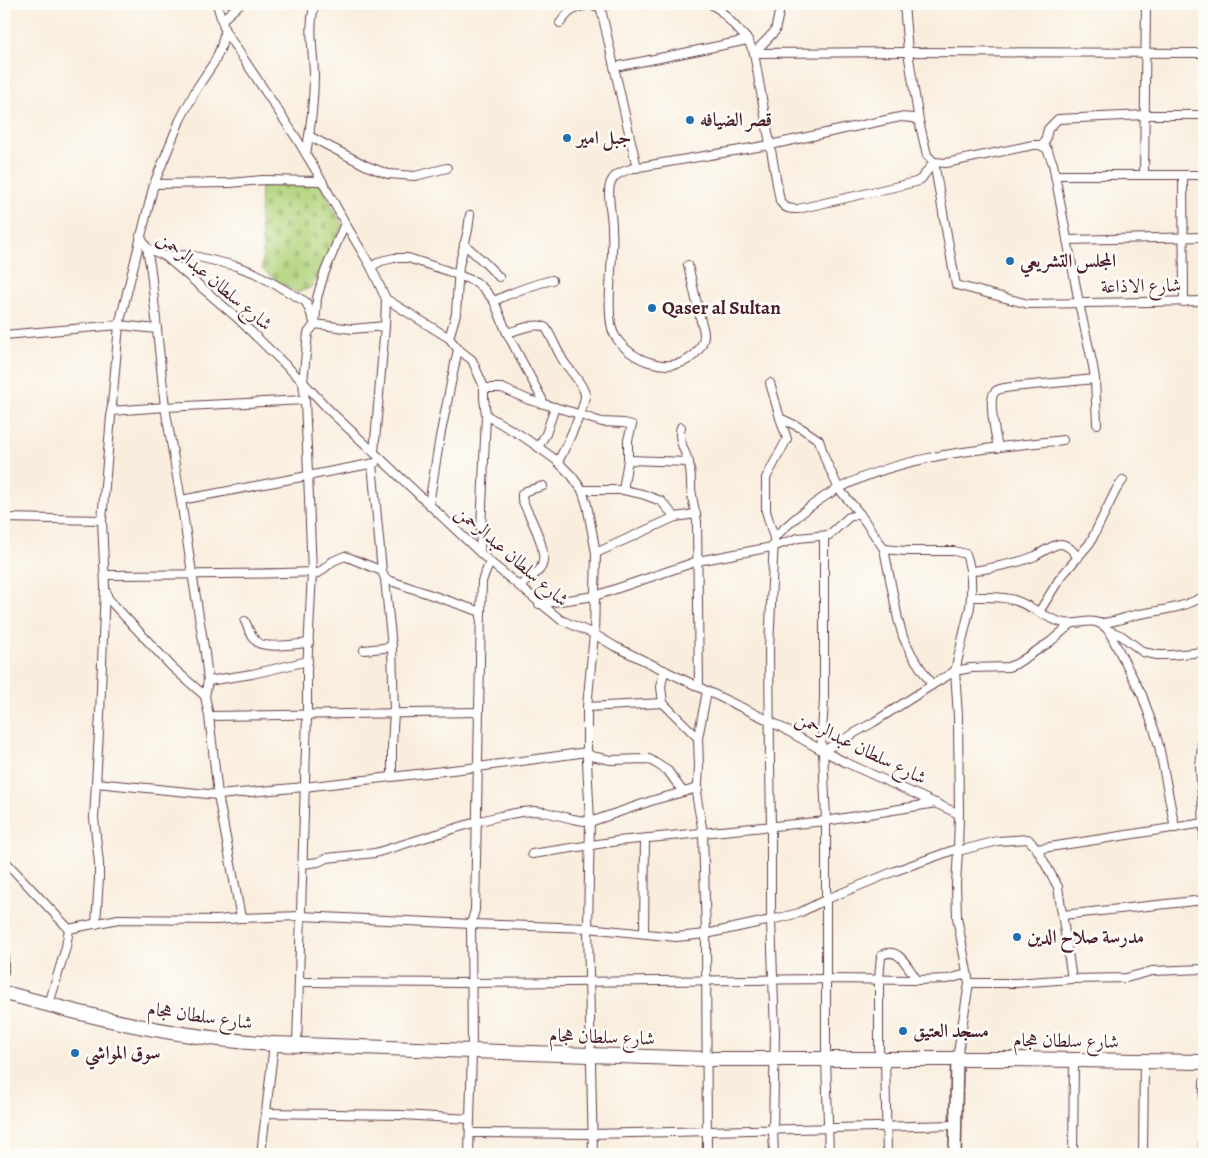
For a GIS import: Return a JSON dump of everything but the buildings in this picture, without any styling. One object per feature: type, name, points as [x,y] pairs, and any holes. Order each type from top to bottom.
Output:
[{"type":"highway","name":"شارع سلطان هجام","points":[[4,993],[147,1028],[215,1039],[274,1044],[706,1059],[882,1058],[1204,1062]]},
{"type":"street","points":[[217,4],[225,31],[306,154],[371,267],[386,299],[374,452]]},
{"type":"street","points":[[222,20],[240,4]]},
{"type":"street","points":[[306,154],[313,106],[312,34],[315,4]]},
{"type":"street","points":[[560,24],[564,17],[574,9],[591,4],[601,9],[637,168]]},
{"type":"street","points":[[597,6],[612,4]]},
{"type":"street","points":[[710,4],[720,10],[748,40],[754,53],[780,202],[783,206],[789,209],[798,209],[916,182],[921,179],[934,162]]},
{"type":"street","points":[[754,53],[775,31],[781,4]]},
{"type":"street","points":[[904,4],[908,52],[919,121],[927,154],[934,162],[946,163],[1033,145],[1044,146],[1049,152],[1055,174],[1095,380],[1097,424]]},
{"type":"street","points":[[1144,175],[1146,4]]},
{"type":"street","points":[[96,924],[99,864],[94,818],[105,587],[102,520],[119,325],[154,184],[180,120],[197,88],[216,61],[225,31]]},
{"type":"street","points":[[615,67],[748,40]]},
{"type":"street","points":[[754,53],[1204,52]]},
{"type":"street","points":[[1044,146],[1048,128],[1058,119],[1145,115],[1204,115]]},
{"type":"street","points":[[688,265],[704,336],[699,350],[692,357],[681,363],[670,365],[647,361],[635,356],[615,336],[612,324],[610,282],[612,219],[609,190],[610,182],[617,175],[637,168],[770,145],[900,117],[913,118],[919,121]]},
{"type":"street","points":[[309,136],[367,166],[388,174],[415,176],[447,168]]},
{"type":"street","name":"شارع الاذاعة","points":[[934,162],[956,285],[1028,304],[1204,301]]},
{"type":"street","points":[[1055,174],[1204,176]]},
{"type":"street","points":[[1184,175],[1184,302]]},
{"type":"street","points":[[154,184],[230,183],[262,180],[322,181]]},
{"type":"street","points":[[449,338],[456,314],[458,275],[470,215]]},
{"type":"street","points":[[297,1045],[312,574],[309,475],[303,382],[308,333],[315,324],[317,298],[324,274],[345,223]]},
{"type":"street","name":"شارع سلطان عبدالرحمن","points":[[140,236],[148,248],[165,256],[236,317],[329,410],[490,562],[539,604],[561,620],[594,634],[614,646],[699,686],[707,692],[770,721],[822,750],[959,814]]},
{"type":"street","points":[[1067,240],[1204,237]]},
{"type":"street","points":[[464,244],[499,277]]},
{"type":"street","points":[[148,248],[165,407],[189,547],[208,681],[205,696],[218,795],[241,918]]},
{"type":"street","points":[[165,256],[190,255],[236,266],[255,273],[306,302],[315,324]]},
{"type":"street","points":[[371,267],[381,261],[394,258],[408,258],[476,282],[494,301],[507,334],[543,403]]},
{"type":"street","points":[[494,301],[514,291],[552,280]]},
{"type":"street","points":[[386,299],[449,338],[458,349],[472,360],[484,387],[486,415],[480,552]]},
{"type":"street","points":[[315,324],[352,329],[385,326]]},
{"type":"street","points":[[507,334],[538,324],[543,325],[564,361],[581,384],[585,397],[580,414],[558,462]]},
{"type":"street","points":[[4,335],[119,325],[157,329]]},
{"type":"street","points":[[429,504],[440,437],[458,349]]},
{"type":"street","points":[[998,448],[991,404],[995,391],[1012,387],[1095,380]]},
{"type":"street","points":[[770,383],[787,439],[766,478],[766,511],[774,538],[772,547],[769,648],[771,920],[775,1033],[774,1154]]},
{"type":"street","points":[[484,387],[502,388],[529,400],[602,422],[632,425],[628,440],[628,460],[623,490]]},
{"type":"street","points":[[111,411],[305,400]]},
{"type":"street","points":[[538,447],[546,434],[555,407]]},
{"type":"street","points":[[486,415],[538,447],[558,462],[572,476],[582,490],[587,505],[596,553],[594,634],[587,707],[590,822],[588,928],[593,1154]]},
{"type":"street","points":[[780,418],[801,428],[819,440],[825,459],[839,489],[860,514],[884,549],[903,638],[912,656],[932,684]]},
{"type":"street","points":[[681,426],[682,447],[689,462],[692,496],[698,522],[699,686]]},
{"type":"street","points":[[774,538],[814,504],[864,476],[946,455],[1063,440]]},
{"type":"street","points":[[628,460],[689,462]]},
{"type":"street","points":[[181,500],[382,461]]},
{"type":"street","points":[[372,464],[382,571],[385,579],[392,647],[394,712],[392,776]]},
{"type":"street","points":[[1039,612],[1060,578],[1090,543],[1116,490],[1123,480]]},
{"type":"street","points":[[519,586],[531,578],[544,562],[540,538],[522,499],[522,494],[526,491],[543,486]]},
{"type":"street","points":[[582,490],[623,490],[642,494],[661,501],[675,517]]},
{"type":"street","points":[[596,553],[675,517],[696,514]]},
{"type":"street","points":[[539,604],[595,596],[698,561],[772,547],[798,538],[830,535],[848,517],[860,514]]},
{"type":"street","points":[[4,518],[102,520]]},
{"type":"street","points":[[824,536],[824,699],[822,750],[826,821],[826,1058],[829,1154]]},
{"type":"street","points":[[970,572],[1033,557],[1057,544],[1064,545],[1070,549],[1078,558]]},
{"type":"street","points":[[884,549],[960,552],[966,554],[970,572],[971,597],[968,618],[955,671],[958,716],[959,814],[956,884],[957,917],[968,983],[957,1059],[954,1154]]},
{"type":"street","points":[[105,575],[192,573],[312,574],[320,572],[333,561],[344,556],[382,571]]},
{"type":"street","points":[[469,1154],[472,1051],[471,924],[475,910],[482,581],[490,562]]},
{"type":"street","points":[[385,579],[481,612]]},
{"type":"street","points":[[105,587],[107,597],[114,605],[180,674],[205,696]]},
{"type":"street","points":[[971,597],[1012,599],[1056,621],[1071,624],[1092,621],[1110,623],[1184,606],[1204,596]]},
{"type":"street","points":[[245,621],[257,642],[261,645],[309,643]]},
{"type":"street","points":[[1100,623],[1108,630],[1122,636],[1143,652],[1171,655],[1204,652]]},
{"type":"street","points":[[822,750],[874,722],[955,671],[971,668],[1008,667],[1016,664],[1050,642],[1071,624]]},
{"type":"street","points":[[1108,630],[1142,695],[1154,729],[1175,828]]},
{"type":"street","points":[[364,650],[392,647]]},
{"type":"street","points":[[208,681],[252,674],[308,661]]},
{"type":"street","points":[[664,670],[661,687],[663,703],[698,738]]},
{"type":"street","points":[[707,692],[698,738],[697,799],[703,833],[706,934],[707,1154]]},
{"type":"street","points":[[587,707],[663,703]]},
{"type":"street","points":[[209,716],[479,712]]},
{"type":"street","points":[[1204,722],[1200,768],[1204,823],[1204,908]]},
{"type":"street","points":[[96,783],[218,795],[478,767],[587,752]]},
{"type":"street","points":[[587,752],[591,756],[610,760],[649,759],[668,771],[683,792]]},
{"type":"street","points":[[302,864],[318,862],[327,858],[375,853],[500,816],[536,811],[590,822],[654,800],[698,788]]},
{"type":"street","points":[[532,854],[618,841],[826,821],[936,803]]},
{"type":"street","points":[[1037,849],[1204,823]]},
{"type":"street","points":[[644,933],[645,839]]},
{"type":"street","points":[[69,929],[118,919],[217,920],[301,916],[588,928],[691,936],[771,920],[799,912],[895,871],[959,849],[998,840],[1028,839],[1037,849],[1058,887],[1072,979]]},
{"type":"street","points":[[4,860],[69,929]]},
{"type":"street","points":[[1063,915],[1204,900]]},
{"type":"street","points":[[49,1004],[66,947],[69,929]]},
{"type":"street","points":[[4,951],[4,972]]},
{"type":"street","points":[[887,1154],[879,979],[880,956],[886,952],[899,955],[917,980]]},
{"type":"street","points":[[968,983],[1126,978],[1152,971],[1204,969]]},
{"type":"street","points":[[300,982],[471,983],[827,979],[917,980],[948,979],[967,974]]},
{"type":"street","points":[[261,1154],[274,1044]]},
{"type":"street","points":[[1074,1060],[1074,1154]]},
{"type":"street","points":[[1143,1154],[1144,1061]]},
{"type":"street","points":[[1203,1154],[1204,1082]]},
{"type":"street","points":[[265,1113],[402,1115],[470,1120]]},
{"type":"street","points":[[470,1133],[593,1134],[956,1125]]},
{"type":"green space","points":[[320,183],[342,225],[321,274],[310,288],[297,293],[262,269],[261,185]]},
{"type":"place","name":"قصر الضيافه","points":[[690,120]]},
{"type":"place","name":"جبل امير","points":[[567,138]]},
{"type":"place","name":"المجلس التشريعي","points":[[1010,261]]},
{"type":"place","name":"Qaser al Sultan","points":[[652,308]]},
{"type":"place","name":"مدرسة صلاح الدين","points":[[1017,937]]},
{"type":"place","name":"مسجد العتيق","points":[[903,1031]]},
{"type":"place","name":"سوق المواشي","points":[[75,1053]]}]
